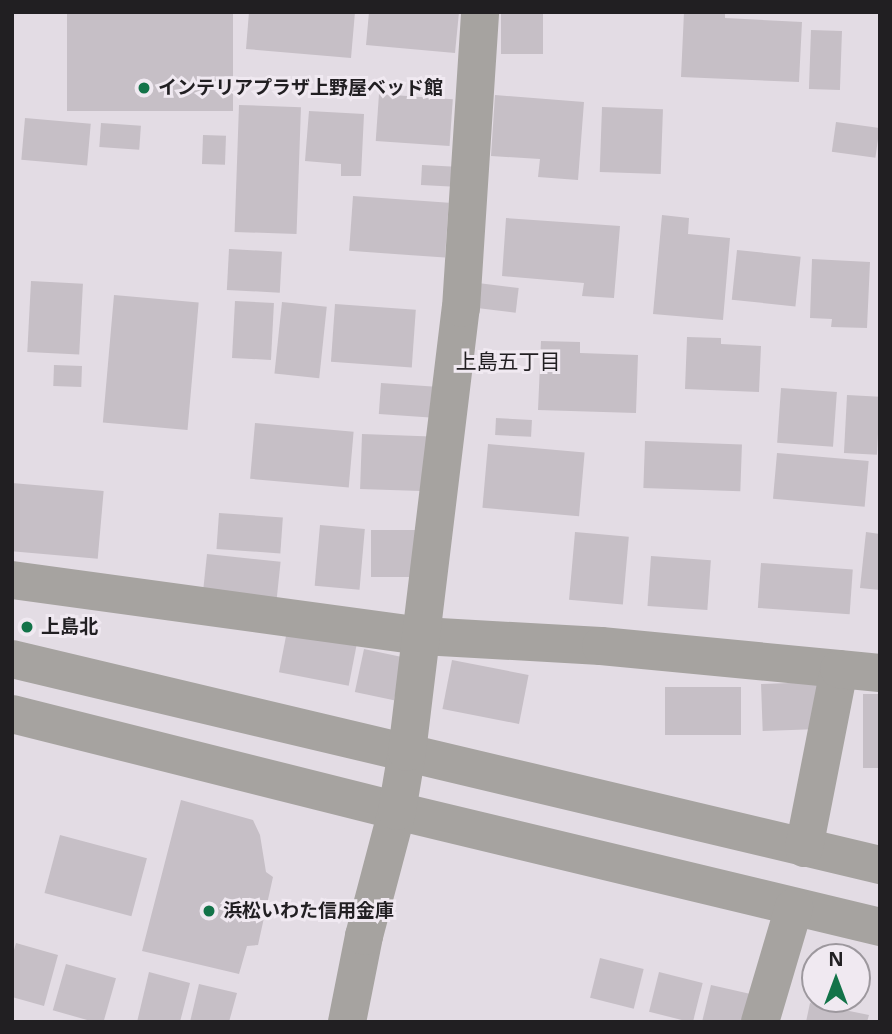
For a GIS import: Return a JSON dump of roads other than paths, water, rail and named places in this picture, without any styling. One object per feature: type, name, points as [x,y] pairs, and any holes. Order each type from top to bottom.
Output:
[{"type":"street","points":[[347,1022],[364,936],[397,811],[407,752],[461,309],[480,12]]},
{"type":"street","points":[[12,580],[422,636],[601,646],[880,673]]},
{"type":"street","points":[[12,659],[880,865]]},
{"type":"street","points":[[804,848],[839,669]]},
{"type":"street","points":[[12,713],[397,811],[880,927]]},
{"type":"street","points":[[760,1022],[794,907]]},
{"type":"place","name":"インテリアプラザ上野屋ベッド館","points":[[144,88]]},
{"type":"place","name":"上島北","points":[[27,627]]},
{"type":"place","name":"浜松いわた信用金庫","points":[[209,911]]},
{"type":"district","name":"上島五丁目","points":[[508,361]]}]
